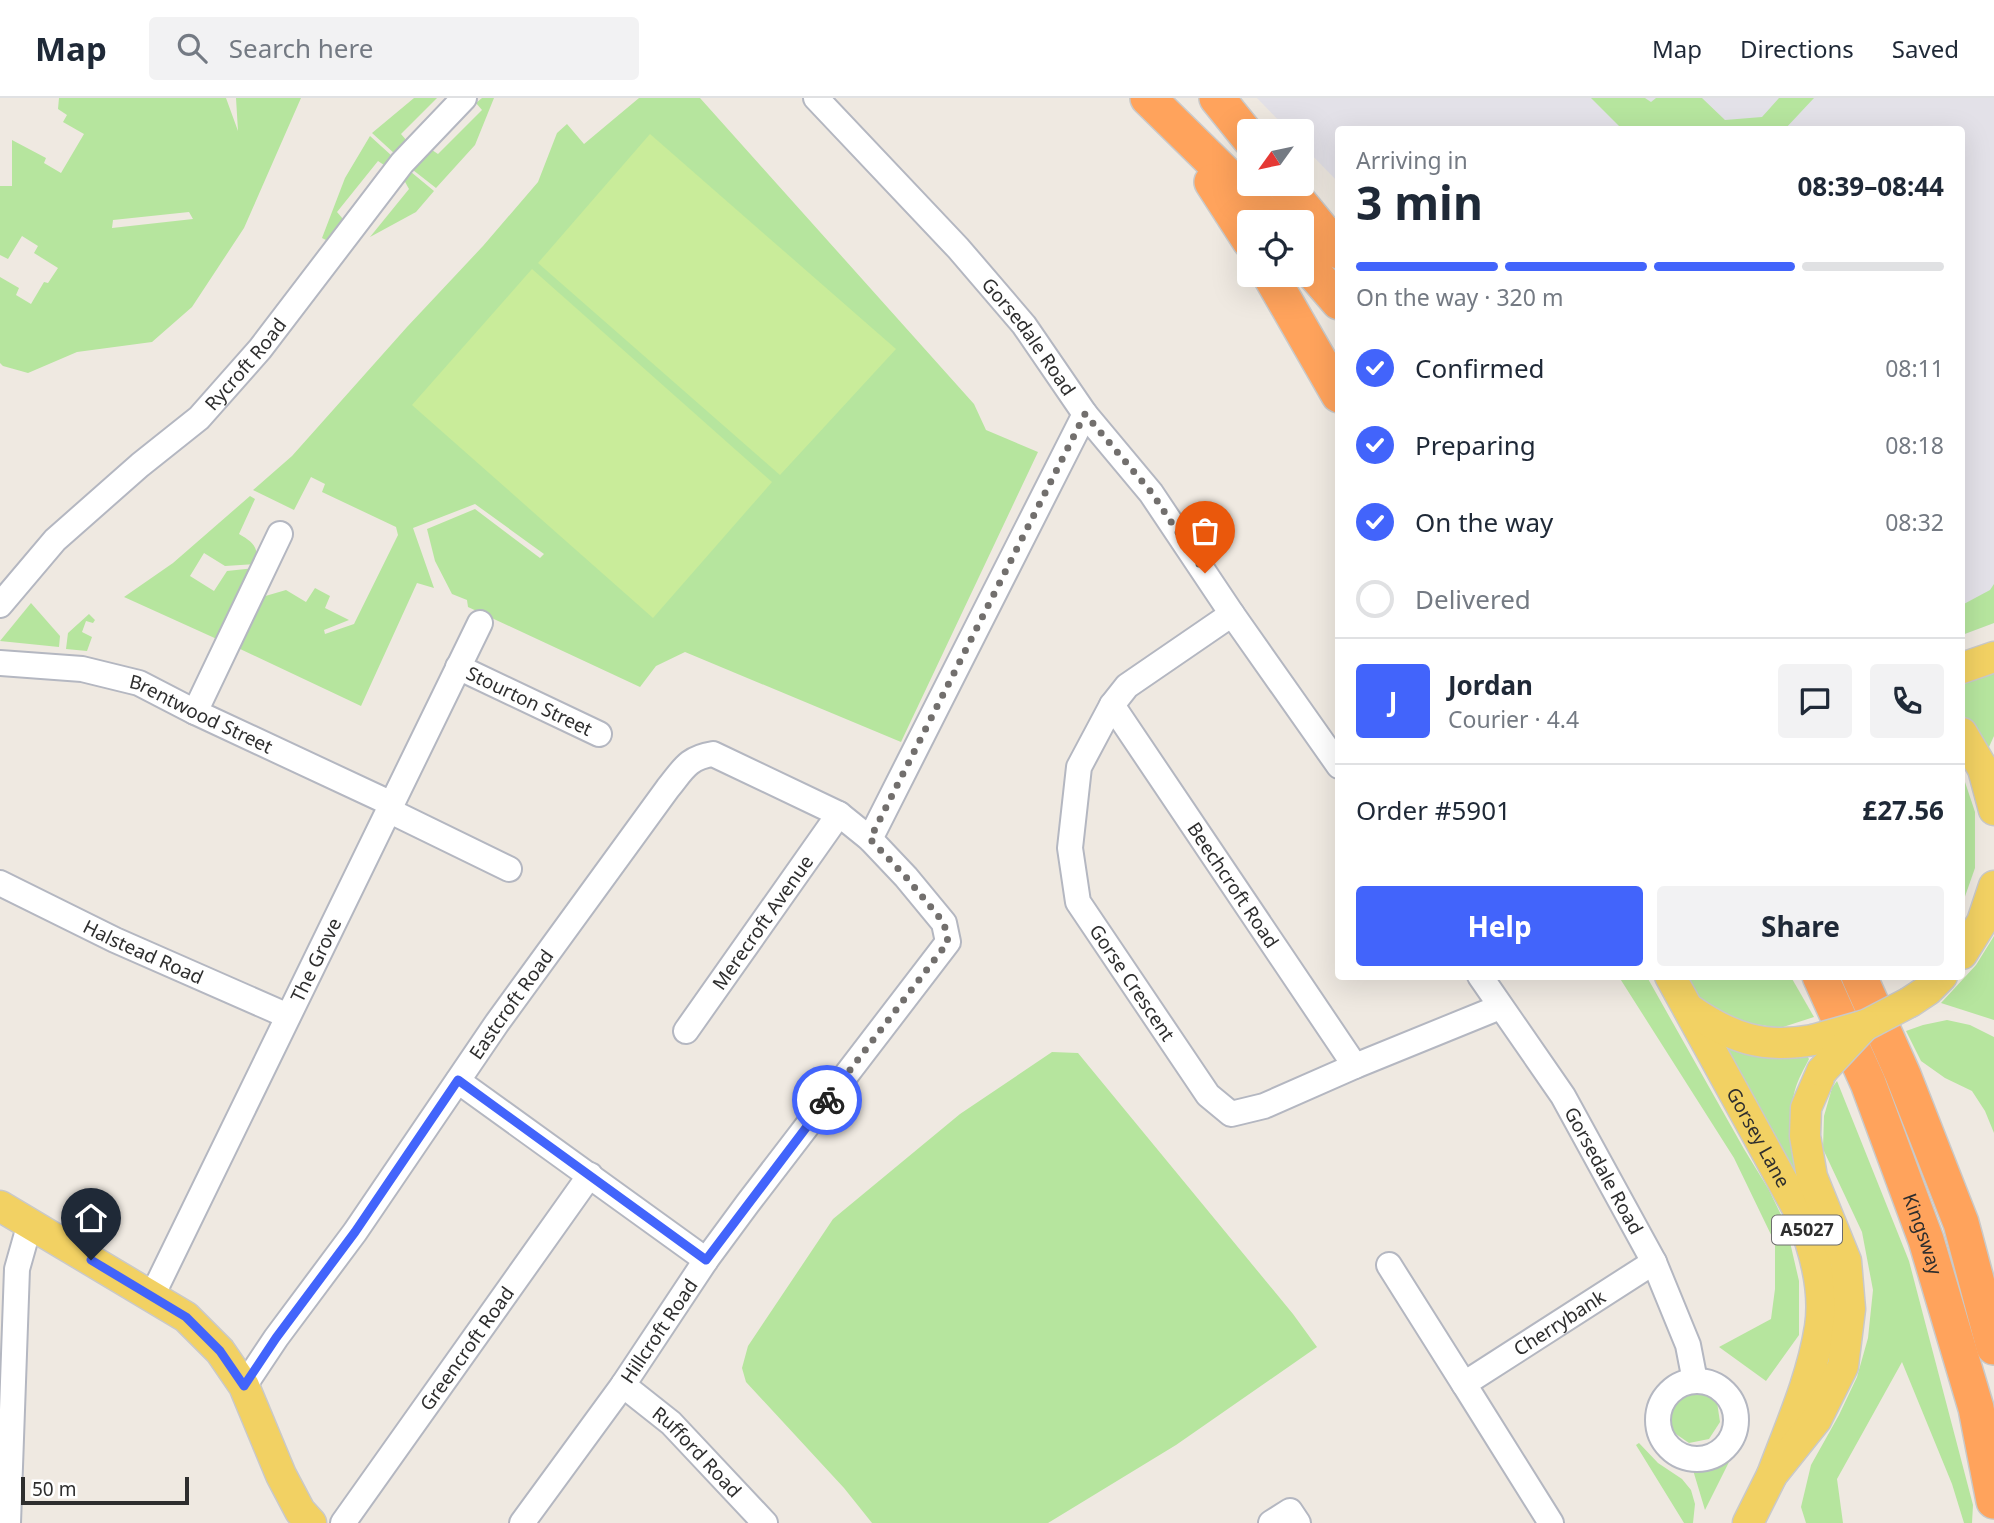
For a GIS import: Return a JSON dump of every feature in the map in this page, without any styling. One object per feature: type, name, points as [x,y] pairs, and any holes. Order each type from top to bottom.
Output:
[{"type":"highway","points":[[1148,98],[1260,210]]},
{"type":"highway","points":[[1218,98],[1240,119]]},
{"type":"highway","points":[[1218,98],[1237,122]]},
{"type":"highway","points":[[1174,123],[1237,221]]},
{"type":"highway","points":[[1314,191],[1335,211]]},
{"type":"highway","points":[[1294,196],[1335,246]]},
{"type":"highway","points":[[1314,273],[1335,297]]},
{"type":"highway","points":[[1277,287],[1335,388]]},
{"type":"highway","name":"Kingsway","points":[[1822,980],[1868,1083],[1926,1240],[1976,1408],[1994,1501]]},
{"type":"highway","name":"Kingsway","points":[[1861,980],[1903,1075],[1961,1223],[1994,1347]]},
{"type":"main road","points":[[1965,667],[1994,657]]},
{"type":"main road","points":[[1965,738],[1983,769],[1993,801]]},
{"type":"main road","points":[[1965,949],[1982,922],[1994,886]]},
{"type":"main road","name":"Gorsey Lane","points":[[1672,980],[1800,1213],[1810,1237],[1817,1268],[1821,1297],[1816,1346],[1772,1475],[1748,1523]]},
{"type":"main road","points":[[1686,1006],[1711,1024],[1746,1039],[1768,1044],[1790,1044],[1866,1025],[1910,1002],[1938,980]]},
{"type":"main road","name":"Gorsey Lane","points":[[1772,1475],[1816,1420],[1843,1366],[1850,1309],[1846,1261],[1812,1177],[1805,1136],[1806,1108],[1822,1071],[1866,1025]]},
{"type":"main road","points":[[0,1206],[186,1317],[220,1351],[244,1386],[281,1475],[300,1511],[311,1523]]},
{"type":"street","name":"Rycroft Road","points":[[0,605],[55,540],[140,465],[199,418],[260,349],[402,163],[464,98]]},
{"type":"street","name":"Gorsedale Road","points":[[816,98],[958,248],[1024,325],[1085,414],[1152,493],[1232,614],[1335,760]]},
{"type":"street","points":[[870,839],[1085,414]]},
{"type":"street","points":[[195,712],[280,534]]},
{"type":"street","name":"Gorse Crescent","points":[[1232,614],[1127,686],[1112,705],[1079,767],[1070,848],[1078,902],[1208,1095],[1231,1114],[1264,1106],[1500,1007]]},
{"type":"street","name":"The Grove","points":[[152,1296],[480,623]]},
{"type":"street","name":"Brentwood Street","points":[[0,663],[82,669],[139,683],[509,869]]},
{"type":"street","name":"Stourton Street","points":[[458,667],[598,734]]},
{"type":"street","name":"Beechcroft Road","points":[[1112,705],[1355,1066]]},
{"type":"street","name":"Eastcroft Road","points":[[244,1386],[276,1338],[355,1232],[513,1001],[690,761],[713,754],[839,814]]},
{"type":"street","name":"Hillcroft Road","points":[[531,1520],[706,1260],[948,942],[944,923],[906,877],[870,839],[839,814]]},
{"type":"street","name":"Merecroft Avenue","points":[[686,1031],[839,814]]},
{"type":"street","name":"Halstead Road","points":[[0,883],[115,940],[288,1016]]},
{"type":"street","name":"Gorsedale Road","points":[[1483,980],[1563,1096],[1654,1262],[1688,1345],[1695,1381]]},
{"type":"street","points":[[458,1080],[706,1260]]},
{"type":"street","name":"Greencroft Road","points":[[344,1523],[590,1175]]},
{"type":"street","points":[[8,1523],[16,1269],[30,1223]]},
{"type":"street","name":"Cherrybank","points":[[1464,1384],[1654,1262]]},
{"type":"street","points":[[1389,1265],[1550,1523]]},
{"type":"street","name":"Rufford Road","points":[[623,1385],[671,1423],[765,1523]]},
{"type":"street","points":[[1271,1523],[1290,1511],[1298,1523]]},
{"type":"shaded area","points":[[1257,98],[1994,98],[1994,623],[1965,634],[1965,126],[1335,126],[1335,179],[1314,157],[1314,119],[1277,119]]},
{"type":"green space","points":[[59,98],[226,98],[238,131],[236,98],[301,98],[244,228],[192,307],[152,342],[77,352],[28,373],[0,363],[0,277],[19,288],[16,295],[31,304],[44,282],[48,283],[58,268],[34,253],[38,246],[22,236],[8,259],[0,255],[0,186],[12,186],[12,140],[46,158],[44,163],[61,173],[84,134],[63,122],[67,115],[58,109]],"holes":[[[189,212],[193,219],[112,228],[113,220]]]},
{"type":"green space","points":[[414,98],[437,98],[401,134],[407,141],[395,154],[372,133]]},
{"type":"green space","points":[[482,98],[494,98],[475,145],[436,188],[413,170],[432,150],[438,154],[482,110],[476,103]]},
{"type":"green space","points":[[639,98],[700,98],[974,404],[986,430],[1038,452],[901,742],[685,652],[656,666],[640,687],[468,607],[467,600],[452,594],[435,561],[427,529],[475,509],[540,558],[544,554],[475,504],[413,528],[434,588],[417,583],[361,706],[238,648],[262,597],[286,590],[306,602],[315,588],[330,596],[325,608],[349,620],[324,630],[325,634],[354,624],[398,535],[396,527],[322,492],[325,484],[311,477],[294,510],[253,490],[292,456],[538,182],[557,133],[567,124],[584,144]]},
{"type":"green space","points":[[1591,98],[1645,98],[1651,102],[1656,98],[1702,98],[1725,120],[1762,117],[1779,98],[1814,98],[1788,126],[1619,126]]},
{"type":"green space","points":[[650,134],[896,349],[780,475],[538,263]]},
{"type":"green space","points":[[370,136],[392,156],[384,165],[378,161],[337,212],[343,219],[326,240],[322,238],[345,178]]},
{"type":"green space","points":[[411,172],[434,191],[416,212],[370,237],[409,189],[404,180]]},
{"type":"green space","points":[[532,269],[772,482],[653,618],[412,405]]},
{"type":"green space","points":[[250,496],[255,499],[239,534],[254,546],[257,553],[256,564],[225,566],[204,553],[190,576],[214,591],[227,571],[255,568],[219,640],[124,597],[173,563]]},
{"type":"green space","points":[[1994,584],[1994,623],[1965,634],[1965,603],[1990,590]]},
{"type":"green space","points":[[31,603],[60,636],[59,647],[0,641]]},
{"type":"green space","points":[[89,614],[95,620],[93,623],[86,621],[82,632],[92,637],[87,651],[66,649],[68,633]]},
{"type":"green space","points":[[1994,665],[1994,736],[1989,747],[1985,748],[1965,717],[1965,673]]},
{"type":"green space","points":[[1965,782],[1975,812],[1975,868],[1965,896]]},
{"type":"green space","points":[[1994,936],[1994,1020],[1941,1003],[1976,965]]},
{"type":"green space","points":[[1621,980],[1649,980],[1769,1190],[1786,1225],[1799,1281],[1799,1335],[1766,1381],[1719,1347],[1771,1319],[1775,1289],[1775,1243],[1734,1158]]},
{"type":"green space","points":[[1687,980],[1793,980],[1814,1017],[1780,1028],[1735,1021],[1695,994]]},
{"type":"green space","points":[[1947,1020],[1970,1025],[1994,1037],[1994,1133],[1985,1111],[1972,1091],[1945,1078],[1921,1061],[1906,1031]]},
{"type":"green space","points":[[1718,1042],[1804,1051],[1809,1059],[1796,1086],[1791,1118],[1793,1145],[1808,1200]]},
{"type":"green space","points":[[1052,1052],[1078,1053],[1293,1314],[1317,1347],[1176,1445],[1048,1523],[872,1523],[844,1488],[746,1382],[742,1368],[748,1346],[833,1219],[960,1114]]},
{"type":"green space","points":[[1837,1081],[1909,1261],[1973,1505],[1972,1523],[1964,1523],[1952,1484],[1902,1362],[1837,1479],[1843,1523],[1806,1523],[1801,1507],[1811,1465],[1857,1377],[1868,1338],[1873,1290],[1862,1232],[1823,1149],[1824,1116],[1832,1088]]},
{"type":"green space","points":[[1700,1391],[1717,1402],[1720,1422],[1709,1439],[1689,1443],[1673,1432],[1669,1412],[1680,1395]]},
{"type":"green space","points":[[1639,1443],[1658,1463],[1682,1479],[1691,1490],[1695,1504],[1693,1523],[1684,1523],[1636,1445]]},
{"type":"green space","points":[[1733,1454],[1705,1510],[1693,1470],[1712,1467]]},
{"type":"way so far","points":[[827,1100],[948,942],[944,923],[870,839],[1085,414],[1152,493],[1205,573]]},
{"type":"route","points":[[91,1260],[186,1317],[220,1351],[244,1386],[276,1338],[355,1232],[458,1080],[706,1260],[827,1100]]}]
